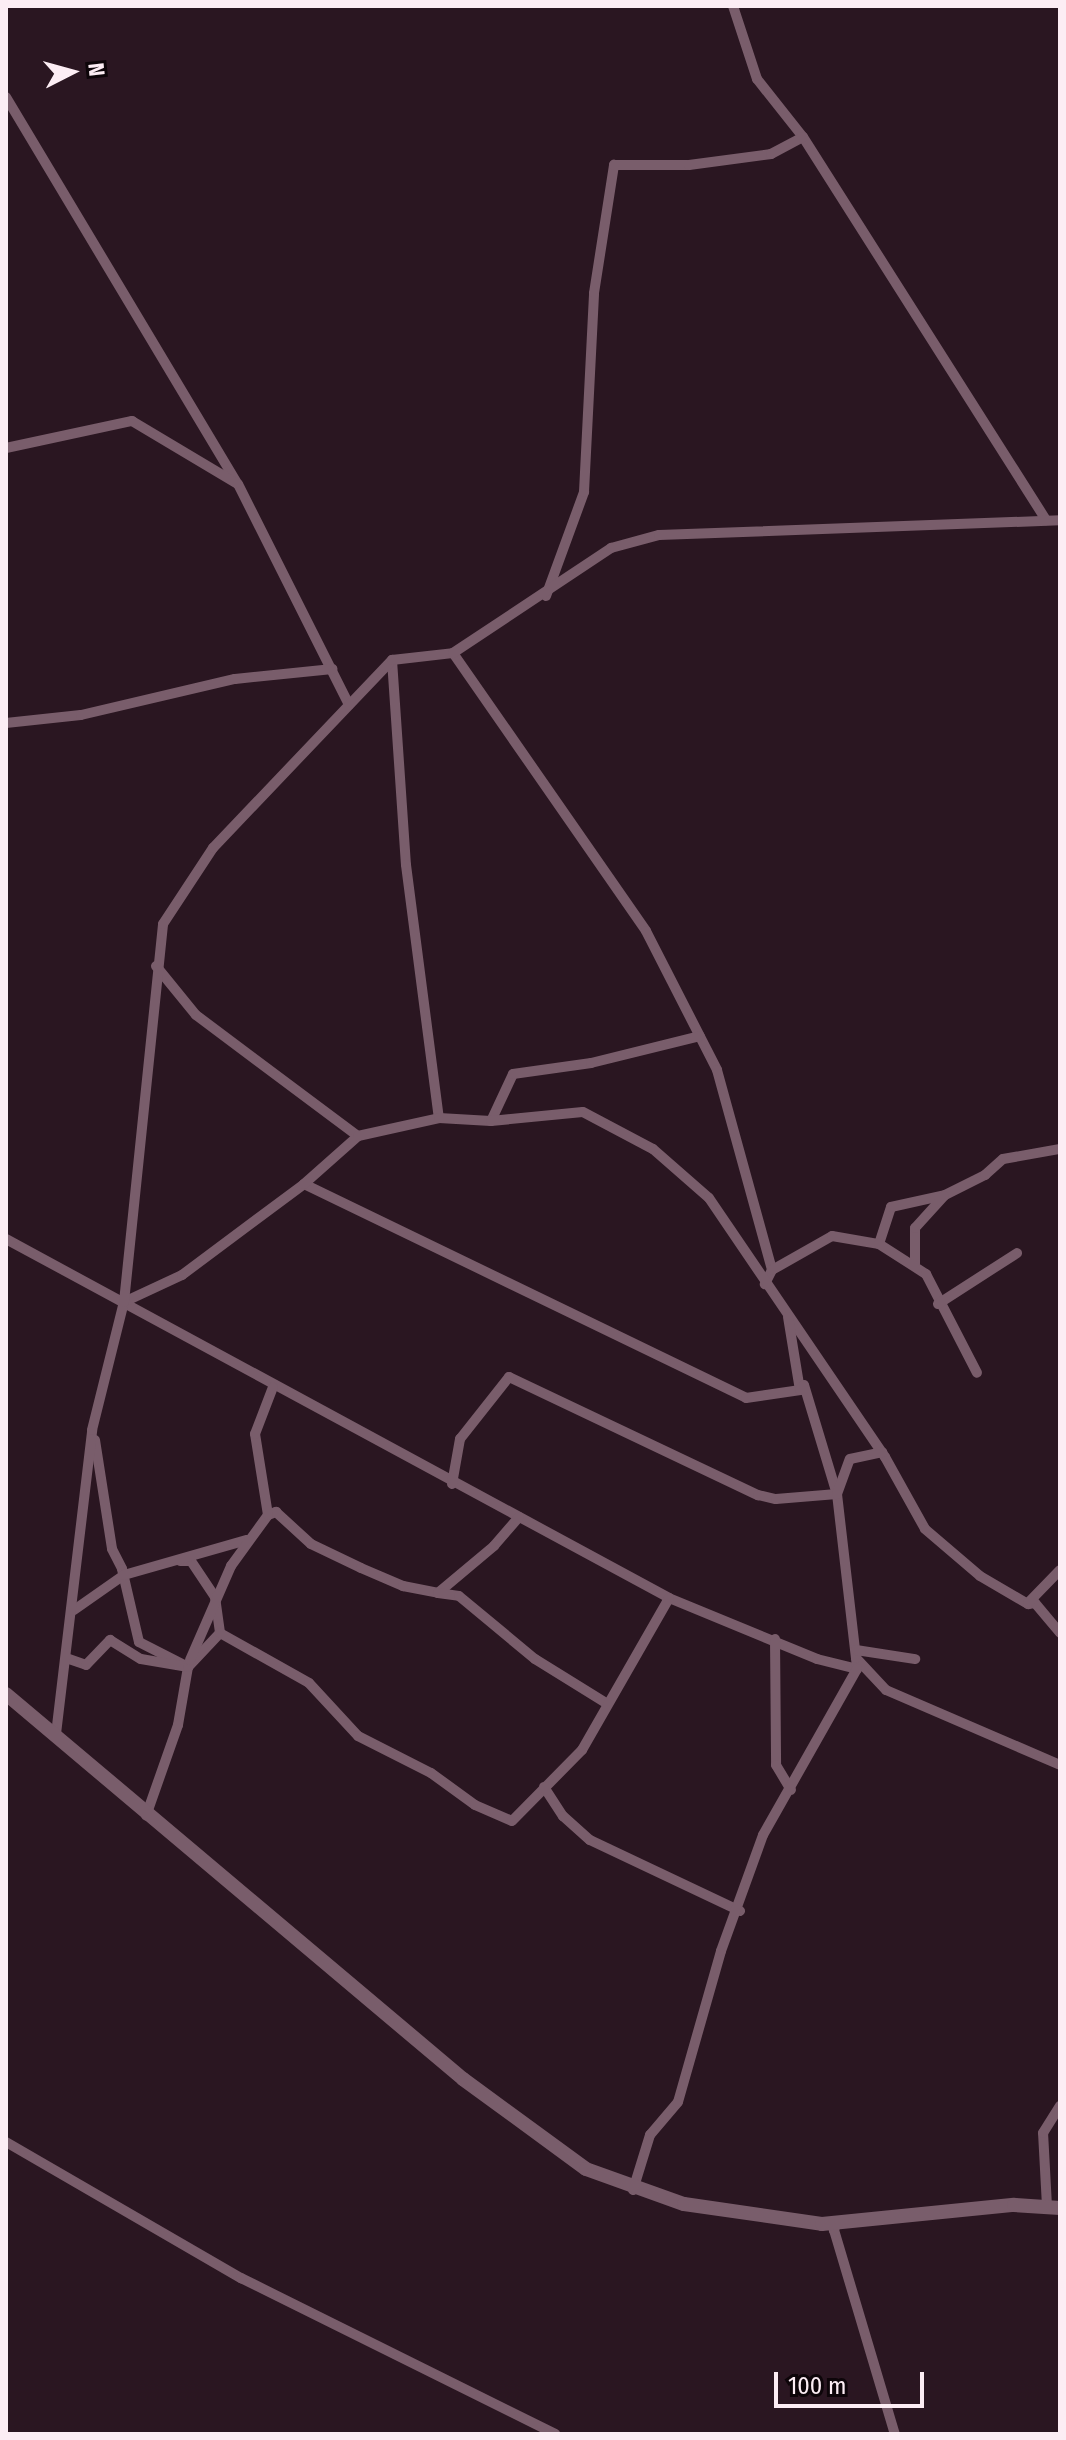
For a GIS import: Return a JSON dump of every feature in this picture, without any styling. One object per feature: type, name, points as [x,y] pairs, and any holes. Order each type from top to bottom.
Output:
[{"type":"street","points":[[733,6],[757,79],[803,137],[1046,520]]},
{"type":"street","points":[[6,97],[238,484],[349,705]]},
{"type":"street","points":[[545,596],[584,492],[594,293],[614,165],[689,165],[771,154],[803,137]]},
{"type":"street","points":[[6,448],[132,421],[238,484]]},
{"type":"street","points":[[56,1734],[69,1659],[92,1430],[124,1302],[156,966],[163,924],[213,848],[392,660],[453,653],[545,596],[611,548],[659,535],[1060,520]]},
{"type":"street","points":[[453,653],[646,931],[717,1070],[772,1270]]},
{"type":"street","points":[[392,660],[406,865],[439,1118]]},
{"type":"street","points":[[6,723],[81,715],[235,679],[332,669]]},
{"type":"street","points":[[156,966],[196,1015],[358,1136]]},
{"type":"street","points":[[491,1121],[513,1074],[591,1063],[700,1036]]},
{"type":"street","points":[[124,1302],[182,1275],[304,1184],[358,1136],[439,1118],[491,1121],[583,1112],[653,1149],[709,1198],[882,1452],[925,1529],[980,1576],[1028,1604],[1035,1603],[1060,1633]]},
{"type":"street","points":[[879,1244],[891,1207],[945,1195],[985,1175],[1003,1159],[1060,1149]]},
{"type":"street","points":[[304,1184],[746,1398],[800,1390],[804,1385],[837,1494],[856,1659],[791,1790],[763,1835],[740,1911],[721,1951],[678,2102],[650,2135],[633,2190]]},
{"type":"street","points":[[915,1264],[915,1228],[945,1195]]},
{"type":"street","points":[[765,1284],[772,1270],[832,1236],[879,1244],[915,1264],[926,1274],[938,1304],[977,1373]]},
{"type":"street","points":[[6,1239],[452,1484],[669,1598],[775,1639],[817,1659],[915,1659]]},
{"type":"street","points":[[938,1304],[1017,1253]]},
{"type":"street","points":[[787,1311],[800,1390]]},
{"type":"street","points":[[452,1484],[460,1439],[509,1377],[758,1495],[776,1499],[837,1494]]},
{"type":"street","points":[[268,1515],[255,1434],[273,1387]]},
{"type":"street","points":[[92,1430],[112,1549],[124,1575],[139,1642],[188,1667]]},
{"type":"street","points":[[837,1494],[850,1459],[882,1452]]},
{"type":"street","points":[[146,1816],[178,1725],[188,1667],[215,1597],[247,1540],[268,1515],[276,1512],[311,1544],[361,1568],[403,1586],[459,1596],[535,1659],[606,1703]]},
{"type":"street","points":[[438,1593],[486,1554],[519,1517]]},
{"type":"street","points":[[74,1610],[124,1575],[247,1540]]},
{"type":"street","points":[[170,1560],[191,1561],[215,1597],[220,1633]]},
{"type":"street","points":[[1028,1604],[1060,1570]]},
{"type":"street","points":[[220,1633],[309,1683],[358,1736],[431,1773],[475,1805],[512,1821],[582,1750],[606,1703],[669,1598]]},
{"type":"street","points":[[188,1667],[220,1633]]},
{"type":"street","points":[[775,1639],[776,1765],[791,1790]]},
{"type":"street","points":[[69,1659],[86,1665],[110,1640],[141,1659],[188,1667]]},
{"type":"street","points":[[856,1659],[886,1690],[1060,1765]]},
{"type":"street","points":[[6,1694],[56,1734],[146,1816],[534,2134],[586,2169],[633,2190],[768,2219],[837,2222],[1014,2205],[1054,2207],[1043,2133],[1060,2106]]},
{"type":"street","points":[[544,1787],[563,1816],[590,1840],[740,1911]]},
{"type":"street","points":[[6,2142],[241,2278],[555,2434]]},
{"type":"street","points":[[837,2222],[834,2230],[895,2434]]}]
